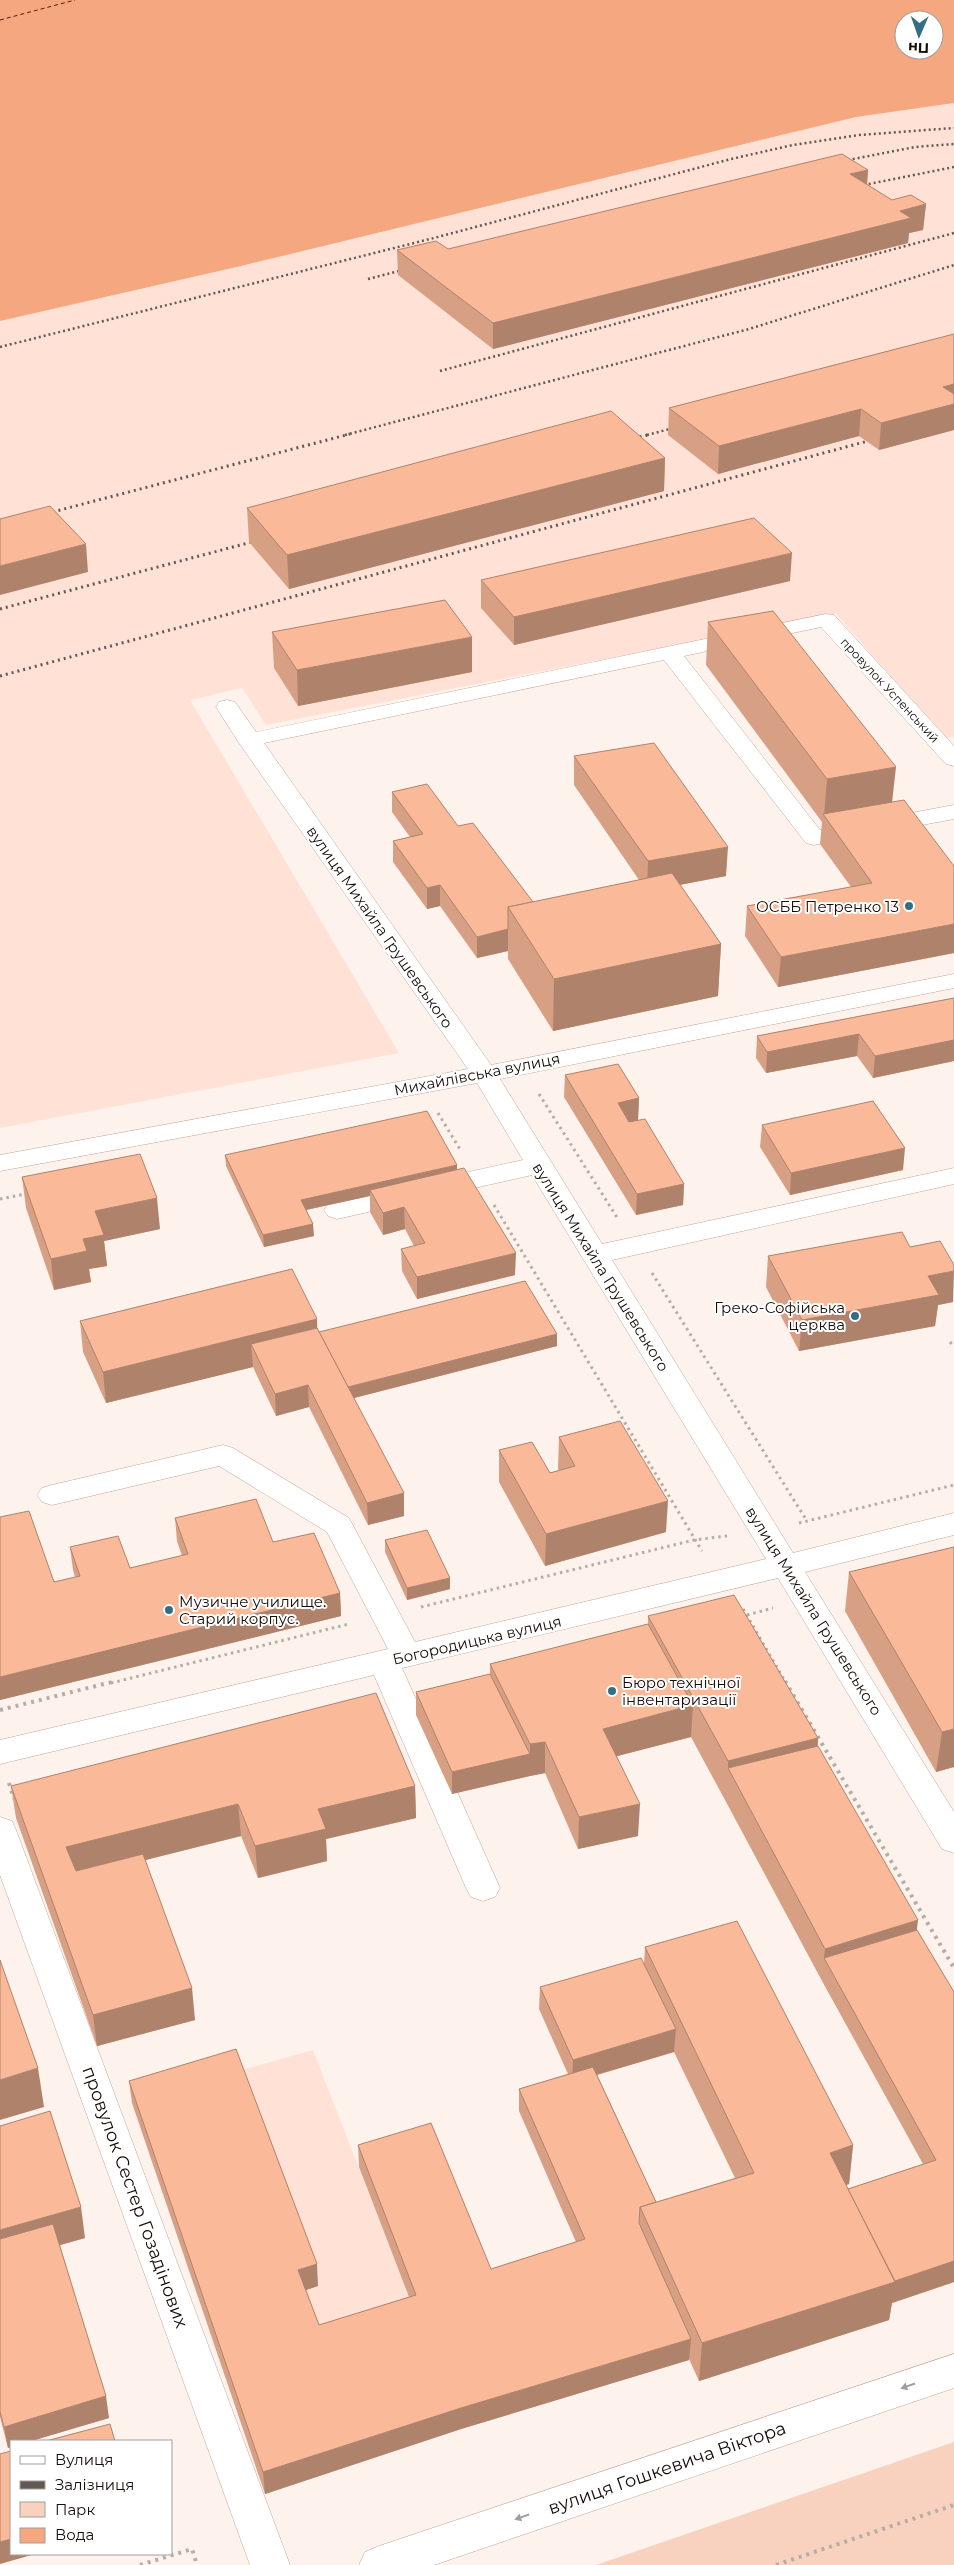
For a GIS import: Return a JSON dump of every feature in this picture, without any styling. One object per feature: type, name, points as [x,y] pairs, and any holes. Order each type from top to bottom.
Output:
[{"type":"street","name":"провулок Успенський","points":[[670,653],[826,620],[954,759]]},
{"type":"street","points":[[248,740],[670,653],[814,838],[954,812]]},
{"type":"street","name":"вулиця Михайла Грушевського","points":[[227,707],[248,740],[484,1074],[538,1165],[954,1840]]},
{"type":"street","name":"Михайлівська вулиця","points":[[0,1163],[422,1086],[954,981]]},
{"type":"street","points":[[337,1210],[538,1165]]},
{"type":"street","points":[[594,1255],[954,1176]]},
{"type":"street","points":[[52,1495],[223,1455],[338,1525],[385,1615],[395,1659],[483,1888]]},
{"type":"street","name":"Богородицька вулиця","points":[[0,1752],[786,1566],[954,1524]]},
{"type":"street","name":"провулок Сестер Гозадінових","points":[[0,1830],[270,2565]]},
{"type":"street","name":"вулиця Гошкевича Віктора","points":[[379,2565],[954,2371]]},
{"type":"path","points":[[522,1066],[807,1521]]},
{"type":"path","points":[[422,1086],[694,1540],[727,1580],[954,1968]]},
{"type":"path","points":[[950,1342],[954,1347]]},
{"type":"path","points":[[0,1710],[694,1540],[764,1531],[954,1485]]},
{"type":"path","points":[[776,2565],[954,2505]]},
{"type":"path","points":[[140,2565],[192,2549],[197,2565]]},
{"type":"shaded area","points":[[954,103],[954,737],[945,738],[836,614],[266,725],[242,688],[190,700],[399,1053],[0,1128],[0,321],[241,266],[856,117]]},
{"type":"shaded area","points":[[313,2050],[460,2429],[265,2494],[238,2071]]},
{"type":"green space","points":[[954,2442],[954,2565],[596,2565]]},
{"type":"water","points":[[0,0],[954,0],[954,103],[856,117],[241,266],[0,321]]},
{"type":"building","points":[[842,154],[868,170],[850,174],[892,200],[911,195],[926,204],[900,211],[911,218],[493,323],[397,250],[436,241],[448,249]]},
{"type":"building","points":[[954,334],[954,384],[943,387],[954,394],[954,404],[881,423],[861,409],[719,446],[669,408]]},
{"type":"building","points":[[611,411],[665,458],[287,555],[247,508]]},
{"type":"building","points":[[50,506],[86,544],[0,566],[0,519]]},
{"type":"building","points":[[754,518],[792,553],[514,617],[481,580]]},
{"type":"building","points":[[445,600],[472,637],[297,670],[272,632]]},
{"type":"building","points":[[773,611],[896,767],[827,779],[708,622]]},
{"type":"building","points":[[654,743],[728,847],[648,861],[574,756]]},
{"type":"building","points":[[427,784],[458,826],[473,823],[533,902],[508,907],[508,929],[477,937],[440,885],[427,888],[393,841],[423,834],[392,792]]},
{"type":"building","points":[[904,800],[954,866],[954,924],[781,957],[747,906],[872,883],[823,814]]},
{"type":"building","points":[[672,873],[721,944],[554,979],[508,907]]},
{"type":"building","points":[[954,998],[954,1040],[875,1056],[859,1034],[767,1052],[757,1036]]},
{"type":"building","points":[[618,1064],[639,1098],[618,1103],[629,1122],[645,1119],[684,1184],[637,1194],[565,1075]]},
{"type":"building","points":[[873,1101],[905,1148],[791,1173],[762,1125]]},
{"type":"building","points":[[427,1111],[457,1165],[301,1200],[313,1224],[263,1235],[225,1155]]},
{"type":"building","points":[[140,1154],[157,1198],[95,1211],[104,1235],[83,1239],[87,1251],[51,1259],[22,1177]]},
{"type":"building","points":[[464,1168],[516,1253],[417,1277],[401,1249],[425,1243],[404,1207],[383,1213],[370,1190]]},
{"type":"building","points":[[902,1232],[910,1247],[940,1241],[954,1265],[954,1271],[928,1276],[939,1295],[802,1320],[768,1256]]},
{"type":"building","points":[[292,1269],[317,1319],[103,1372],[80,1321]]},
{"type":"building","points":[[525,1281],[557,1334],[348,1387],[319,1332]]},
{"type":"building","points":[[317,1328],[404,1493],[367,1503],[308,1385],[275,1394],[251,1344]]},
{"type":"building","points":[[620,1421],[668,1501],[546,1534],[499,1450],[532,1442],[550,1473],[575,1466],[559,1437]]},
{"type":"building","name":"Музичне училище. Старий корпус.","points":[[256,1499],[273,1542],[314,1533],[340,1593],[0,1677],[0,1517],[29,1511],[54,1582],[80,1576],[70,1547],[118,1536],[130,1568],[188,1554],[175,1518]]},
{"type":"building","points":[[427,1530],[450,1578],[407,1588],[385,1540]]},
{"type":"building","points":[[954,1547],[954,1729],[942,1732],[849,1572]]},
{"type":"building","points":[[734,1595],[818,1738],[728,1761],[648,1616]]},
{"type":"building","points":[[648,1624],[693,1705],[603,1729],[640,1804],[579,1817],[545,1742],[530,1744],[490,1664]]},
{"type":"building","points":[[490,1674],[530,1754],[452,1772],[416,1692]]},
{"type":"building","points":[[376,1693],[415,1786],[318,1809],[326,1829],[255,1846],[238,1804],[66,1847],[76,1871],[143,1854],[192,1988],[93,2015],[11,1786]]},
{"type":"building","points":[[818,1746],[918,1920],[825,1949],[728,1768]]},
{"type":"building","points":[[737,1921],[853,2145],[830,2153],[895,2282],[702,2343],[640,2207],[754,2173],[645,1947]]},
{"type":"building","points":[[917,1930],[954,1992],[954,2261],[895,2281],[848,2189],[936,2160],[824,1958]]},
{"type":"building","points":[[641,1958],[676,2029],[573,2060],[540,1987]]},
{"type":"building","points":[[0,1960],[38,2068],[0,2080]]},
{"type":"building","points":[[236,2049],[317,2264],[298,2270],[319,2325],[416,2295],[358,2145],[431,2123],[491,2269],[585,2239],[519,2089],[593,2067],[656,2202],[640,2207],[639,2223],[691,2339],[461,2408],[263,2472],[129,2081]]},
{"type":"building","points":[[50,2111],[81,2207],[0,2230],[0,2126]]},
{"type":"building","points":[[53,2224],[106,2396],[4,2427],[0,2411],[0,2239]]},
{"type":"building","points":[[110,2424],[115,2440],[50,2440]]},
{"type":"building","points":[[10,2451],[10,2539],[0,2542],[0,2454]]},
{"type":"ferry route","points":[[0,20],[75,0]]},
{"type":"railway","points":[[0,347],[434,238],[731,159],[793,145],[859,135],[954,128]]},
{"type":"railway","points":[[838,162],[915,147],[954,144]]},
{"type":"railway","points":[[854,187],[954,167]]},
{"type":"railway","points":[[440,371],[954,233]]},
{"type":"railway","points":[[345,435],[749,329],[954,265]]},
{"type":"railway","points":[[368,279],[411,268]]},
{"type":"railway","points":[[647,435],[681,426]]},
{"type":"railway","points":[[41,515],[350,434]]},
{"type":"railway","points":[[628,440],[651,434]]},
{"type":"railway","points":[[0,676],[879,438]]},
{"type":"railway","points":[[0,609],[263,539]]},
{"type":"place","name":"ОСББ Петренко 13","points":[[909,906]]},
{"type":"place","name":"Греко-Софійська церква","points":[[855,1316]]},
{"type":"place","name":"Музичне училище. Старий корпус.","points":[[169,1610]]},
{"type":"place","name":"Бюро технічної інвентаризації","points":[[612,1691]]}]
